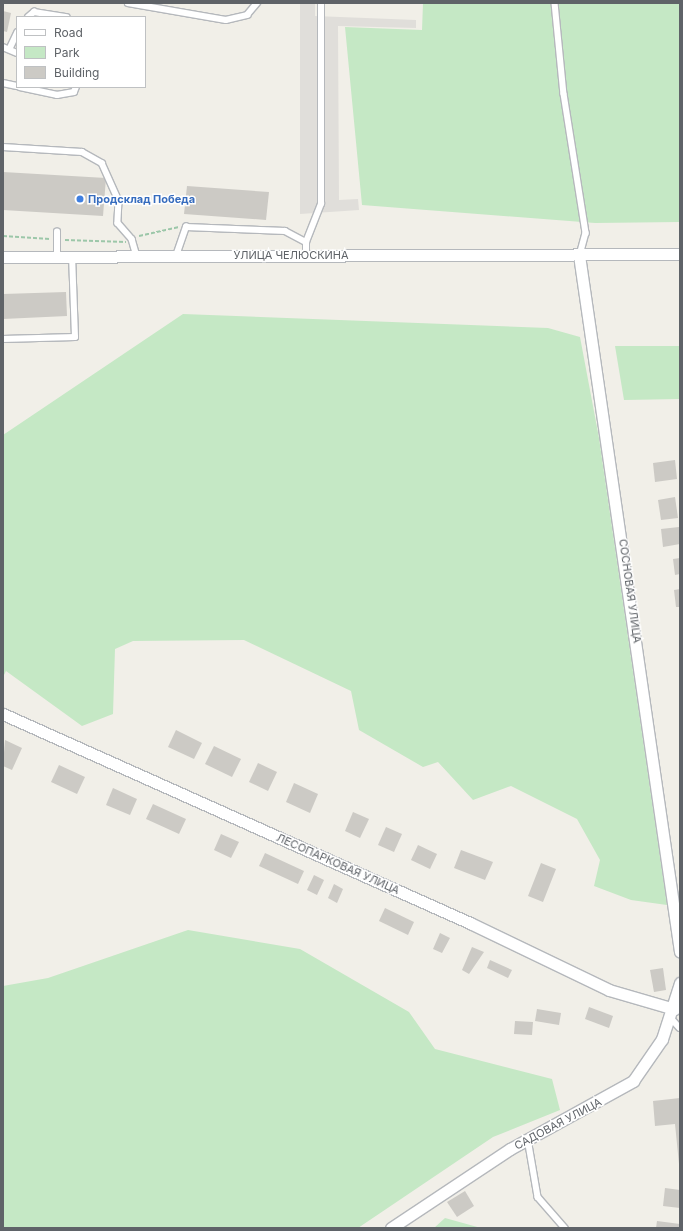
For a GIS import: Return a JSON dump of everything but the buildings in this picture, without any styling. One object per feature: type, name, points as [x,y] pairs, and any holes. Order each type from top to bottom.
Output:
[{"type":"street","name":"УЛИЦА ЧЕЛЮСКИНА","points":[[3,257],[306,254],[680,254]]},
{"type":"street","name":"СОСНОВАЯ УЛИЦА","points":[[580,255],[679,927]]},
{"type":"street","name":"ЛЕСОПАРКОВАЯ УЛИЦА","points":[[3,714],[470,923],[608,990],[675,1006]]},
{"type":"street","points":[[679,927],[680,952]]},
{"type":"street","name":"САДОВАЯ УЛИЦА","points":[[391,1228],[437,1195],[528,1139],[633,1081],[648,1063],[675,1006],[680,983]]},
{"type":"lane","points":[[128,3],[226,20],[247,15],[257,3]]},
{"type":"lane","points":[[306,254],[306,242],[320,204],[321,3]]},
{"type":"lane","points":[[555,3],[564,94],[586,233],[580,255]]},
{"type":"lane","points":[[29,16],[34,12],[60,16]]},
{"type":"lane","points":[[10,48],[16,35]]},
{"type":"lane","points":[[3,47],[10,48],[16,52]]},
{"type":"lane","points":[[3,83],[16,86]]},
{"type":"lane","points":[[25,88],[57,95],[74,92],[76,88]]},
{"type":"lane","points":[[3,147],[82,152],[102,163],[119,201],[118,223],[132,239],[137,256]]},
{"type":"lane","points":[[176,256],[186,227],[285,231],[306,242]]},
{"type":"lane","points":[[57,232],[57,257]]},
{"type":"lane","points":[[3,339],[75,338],[72,257]]},
{"type":"lane","points":[[675,1006],[680,1028]]},
{"type":"lane","points":[[528,1139],[538,1197],[565,1228]]},
{"type":"path","points":[[3,236],[113,244],[132,239],[154,229],[186,227]]},
{"type":"shaded area","points":[[300,3],[315,3],[315,16],[416,20],[416,28],[338,26],[339,200],[358,199],[359,210],[300,214]]},
{"type":"green space","points":[[423,3],[680,3],[680,222],[595,223],[362,205],[345,27],[422,30]]},
{"type":"green space","points":[[183,314],[548,328],[580,337],[599,438],[667,905],[631,900],[594,886],[600,860],[577,819],[511,786],[473,800],[438,762],[423,767],[359,730],[351,691],[244,640],[133,641],[115,649],[113,714],[82,726],[6,671],[3,677],[3,435]]},
{"type":"green space","points":[[615,346],[680,346],[680,399],[624,400]]},
{"type":"green space","points":[[188,930],[300,949],[409,1012],[435,1049],[552,1079],[560,1110],[493,1137],[358,1228],[3,1228],[3,986],[48,978]]},
{"type":"green space","points":[[445,1218],[481,1228],[434,1228]]},
{"type":"place","name":"Продсклад Победа","points":[[80,199]]}]
